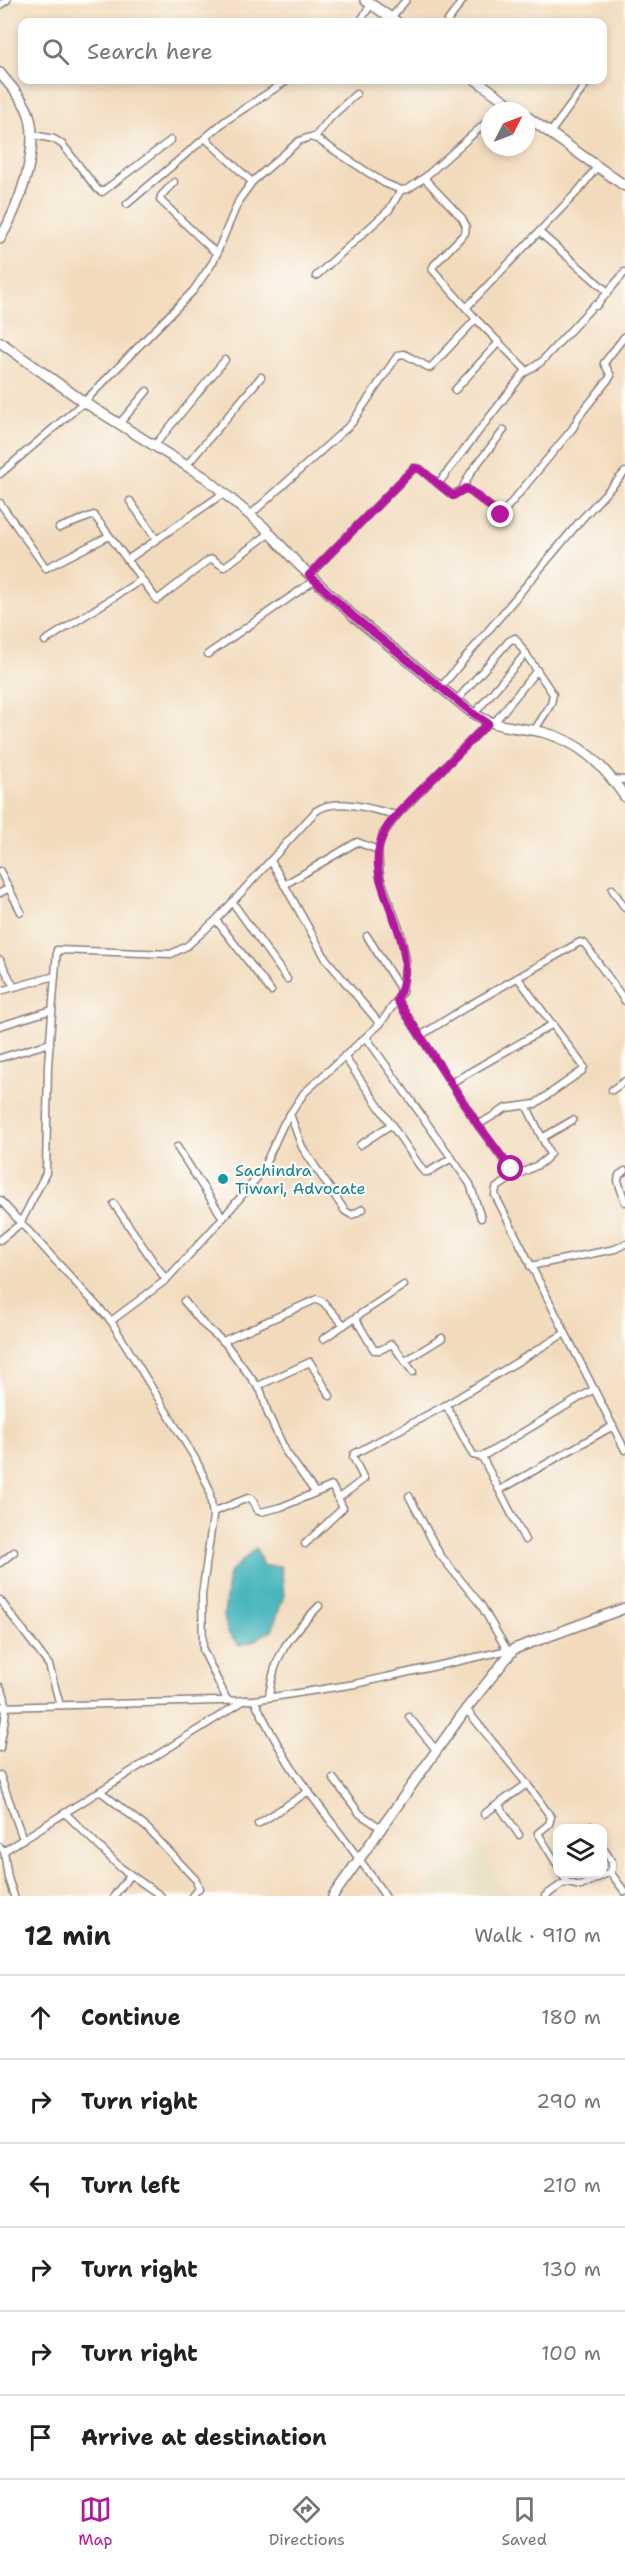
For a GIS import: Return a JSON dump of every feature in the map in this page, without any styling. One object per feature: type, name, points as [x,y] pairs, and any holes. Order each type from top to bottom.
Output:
[{"type":"street","points":[[0,5],[7,0]]},
{"type":"street","points":[[395,18],[406,0]]},
{"type":"street","points":[[450,18],[463,0]]},
{"type":"street","points":[[362,18],[368,2],[391,18]]},
{"type":"street","points":[[0,74],[21,100],[28,114],[33,135],[16,207],[0,239]]},
{"type":"street","points":[[127,204],[225,121],[282,84]]},
{"type":"street","points":[[482,84],[507,102]]},
{"type":"street","points":[[550,133],[586,84]]},
{"type":"street","points":[[314,138],[331,117],[356,94]]},
{"type":"street","points":[[535,122],[625,186]]},
{"type":"street","points":[[0,474],[84,402],[193,291],[217,254],[239,200],[252,182],[299,141],[314,138],[384,183],[401,190],[408,189],[424,178],[481,127]]},
{"type":"street","points":[[33,135],[54,139],[63,145],[97,189],[102,192],[171,140]]},
{"type":"street","points":[[205,138],[252,182]]},
{"type":"street","points":[[466,308],[539,232],[597,166]]},
{"type":"street","points":[[424,178],[465,222],[465,233],[432,267],[476,319],[523,365],[526,372]]},
{"type":"street","points":[[174,182],[160,196],[160,200],[217,254]]},
{"type":"street","points":[[316,276],[388,210],[401,190]]},
{"type":"street","points":[[539,232],[608,292]]},
{"type":"street","points":[[438,484],[484,421],[526,372],[541,363],[625,272]]},
{"type":"street","points":[[250,515],[351,424],[398,355],[404,354],[430,368],[476,319]]},
{"type":"street","points":[[462,489],[468,489],[501,515],[573,428],[580,415],[610,377],[611,374],[604,363],[625,336]]},
{"type":"street","points":[[0,342],[84,402],[206,478],[250,515],[352,615],[474,714],[491,723],[565,739],[581,748],[612,778],[625,797]]},
{"type":"street","points":[[455,390],[500,342]]},
{"type":"street","points":[[154,446],[225,360]]},
{"type":"street","points":[[186,466],[261,377]]},
{"type":"street","points":[[119,424],[147,390]]},
{"type":"street","points":[[208,654],[312,577],[414,468],[420,469],[453,496],[462,489],[471,472],[504,430]]},
{"type":"street","points":[[441,687],[580,520],[625,472]]},
{"type":"street","points":[[127,560],[224,493]]},
{"type":"street","points":[[130,501],[156,539]]},
{"type":"street","points":[[0,503],[46,568],[109,536]]},
{"type":"street","points":[[59,528],[93,514],[158,600],[209,560],[212,559],[224,567],[270,534]]},
{"type":"street","points":[[45,641],[141,580]]},
{"type":"street","points":[[457,700],[512,639],[516,639],[551,690],[553,697],[534,731]]},
{"type":"street","points":[[474,714],[526,653]]},
{"type":"street","points":[[111,1321],[166,1280],[223,1218],[261,1173],[290,1114],[304,1093],[380,1024],[397,1000],[402,992],[406,960],[400,931],[380,877],[378,850],[383,834],[397,815],[491,723],[537,670]]},
{"type":"street","points":[[612,778],[625,780]]},
{"type":"street","points":[[0,1240],[20,1224],[46,1173],[50,1043],[57,950],[171,954],[187,946],[216,920],[315,811],[323,806],[336,804],[397,815]]},
{"type":"street","points":[[284,885],[357,842],[378,850]]},
{"type":"street","points":[[271,861],[330,965],[380,1024]]},
{"type":"street","points":[[0,871],[21,912]]},
{"type":"street","points":[[0,893],[9,888]]},
{"type":"street","points":[[612,889],[625,908]]},
{"type":"street","points":[[233,903],[287,979]]},
{"type":"street","points":[[216,920],[271,991]]},
{"type":"street","points":[[367,936],[402,992]]},
{"type":"street","points":[[420,1036],[582,942],[624,999]]},
{"type":"street","points":[[0,960],[14,987]]},
{"type":"street","points":[[0,991],[55,976]]},
{"type":"street","points":[[478,1125],[506,1108],[527,1107],[538,1102],[583,1069],[582,1062],[518,978]]},
{"type":"street","points":[[397,1000],[478,1125],[511,1169],[513,1177]]},
{"type":"street","points":[[0,1026],[52,1011]]},
{"type":"street","points":[[451,1083],[553,1024]]},
{"type":"street","points":[[366,1037],[473,1189],[481,1218]]},
{"type":"street","points":[[0,1058],[50,1043]]},
{"type":"street","points":[[344,1056],[425,1172],[452,1158]]},
{"type":"street","points":[[612,1090],[625,1081]]},
{"type":"street","points":[[527,1107],[543,1138],[549,1156],[540,1164],[496,1188],[494,1192],[625,1450]]},
{"type":"street","points":[[290,1114],[302,1147],[345,1210],[352,1215],[363,1209]]},
{"type":"street","points":[[543,1138],[573,1120]]},
{"type":"street","points":[[360,1145],[392,1124]]},
{"type":"street","points":[[177,1146],[223,1218]]},
{"type":"street","points":[[625,1171],[619,1175],[618,1181],[625,1202]]},
{"type":"street","points":[[0,1200],[111,1321],[196,1460],[209,1488],[213,1512],[202,1595],[203,1650],[227,1700]]},
{"type":"street","points":[[114,1204],[166,1280]]},
{"type":"street","points":[[530,1266],[615,1249],[625,1244]]},
{"type":"street","points":[[323,1340],[404,1285]]},
{"type":"street","points":[[223,1341],[317,1299],[323,1302],[344,1325]]},
{"type":"street","points":[[184,1301],[204,1325],[223,1341],[258,1386],[286,1452],[315,1492]]},
{"type":"street","points":[[355,1317],[374,1350],[380,1350],[392,1344],[413,1372]]},
{"type":"street","points":[[339,1498],[364,1479],[353,1459],[354,1454],[446,1406],[565,1333]]},
{"type":"street","points":[[405,1361],[442,1338]]},
{"type":"street","points":[[258,1386],[310,1362],[330,1396]]},
{"type":"street","points":[[446,1406],[473,1455],[482,1457],[594,1389]]},
{"type":"street","points":[[500,1490],[613,1426]]},
{"type":"street","points":[[482,1457],[525,1540]]},
{"type":"street","points":[[213,1512],[248,1498],[252,1499],[258,1511],[261,1512],[281,1507],[330,1486],[339,1498],[342,1509],[305,1544]]},
{"type":"street","points":[[409,1496],[440,1556],[481,1605],[510,1649]]},
{"type":"street","points":[[0,1563],[14,1552]]},
{"type":"street","points":[[0,1600],[49,1665],[60,1705]]},
{"type":"street","points":[[269,1697],[271,1677],[279,1655],[294,1632],[319,1606]]},
{"type":"street","points":[[3,1707],[254,1700],[356,1684],[510,1649],[625,1608]]},
{"type":"street","points":[[333,1896],[510,1649]]},
{"type":"street","points":[[0,1687],[3,1691],[0,1748]]},
{"type":"street","points":[[14,1896],[2,1849],[23,1839],[246,1700]]},
{"type":"street","points":[[254,1700],[284,1755],[360,1857],[385,1896]]},
{"type":"street","points":[[466,1709],[551,1817],[549,1824],[538,1833],[553,1858]]},
{"type":"street","points":[[409,1717],[437,1751]]},
{"type":"street","points":[[0,1774],[23,1839]]},
{"type":"street","points":[[333,1778],[360,1814],[381,1828]]},
{"type":"street","points":[[484,1814],[527,1784]]},
{"type":"street","points":[[100,1791],[147,1828],[196,1880],[199,1888],[192,1896]]},
{"type":"street","points":[[258,1824],[309,1791]]},
{"type":"street","points":[[498,1804],[519,1835]]},
{"type":"street","points":[[65,1813],[100,1850],[130,1875],[161,1896]]},
{"type":"street","points":[[545,1896],[557,1887],[568,1883],[581,1886],[610,1872],[612,1862],[607,1853]]},
{"type":"street","points":[[610,1872],[625,1892]]},
{"type":"street","points":[[114,1896],[130,1875]]},
{"type":"street","points":[[565,1878],[568,1883]]},
{"type":"shaded area","points":[[482,1848],[490,1859],[487,1862],[509,1896],[431,1896],[424,1885]]},
{"type":"water","points":[[256,1548],[263,1566],[281,1566],[284,1595],[272,1630],[251,1642],[239,1645],[228,1633],[224,1616],[229,1573]]},
{"type":"place","name":"Sachindra Tiwari, Advocate","points":[[223,1179]]},
{"type":"route","points":[[501,515],[498,515],[466,488],[453,496],[416,467],[309,575],[352,615],[471,712],[488,723],[388,825],[383,834],[377,860],[380,877],[400,931],[406,960],[402,992],[397,1000],[478,1125],[511,1169]]}]
